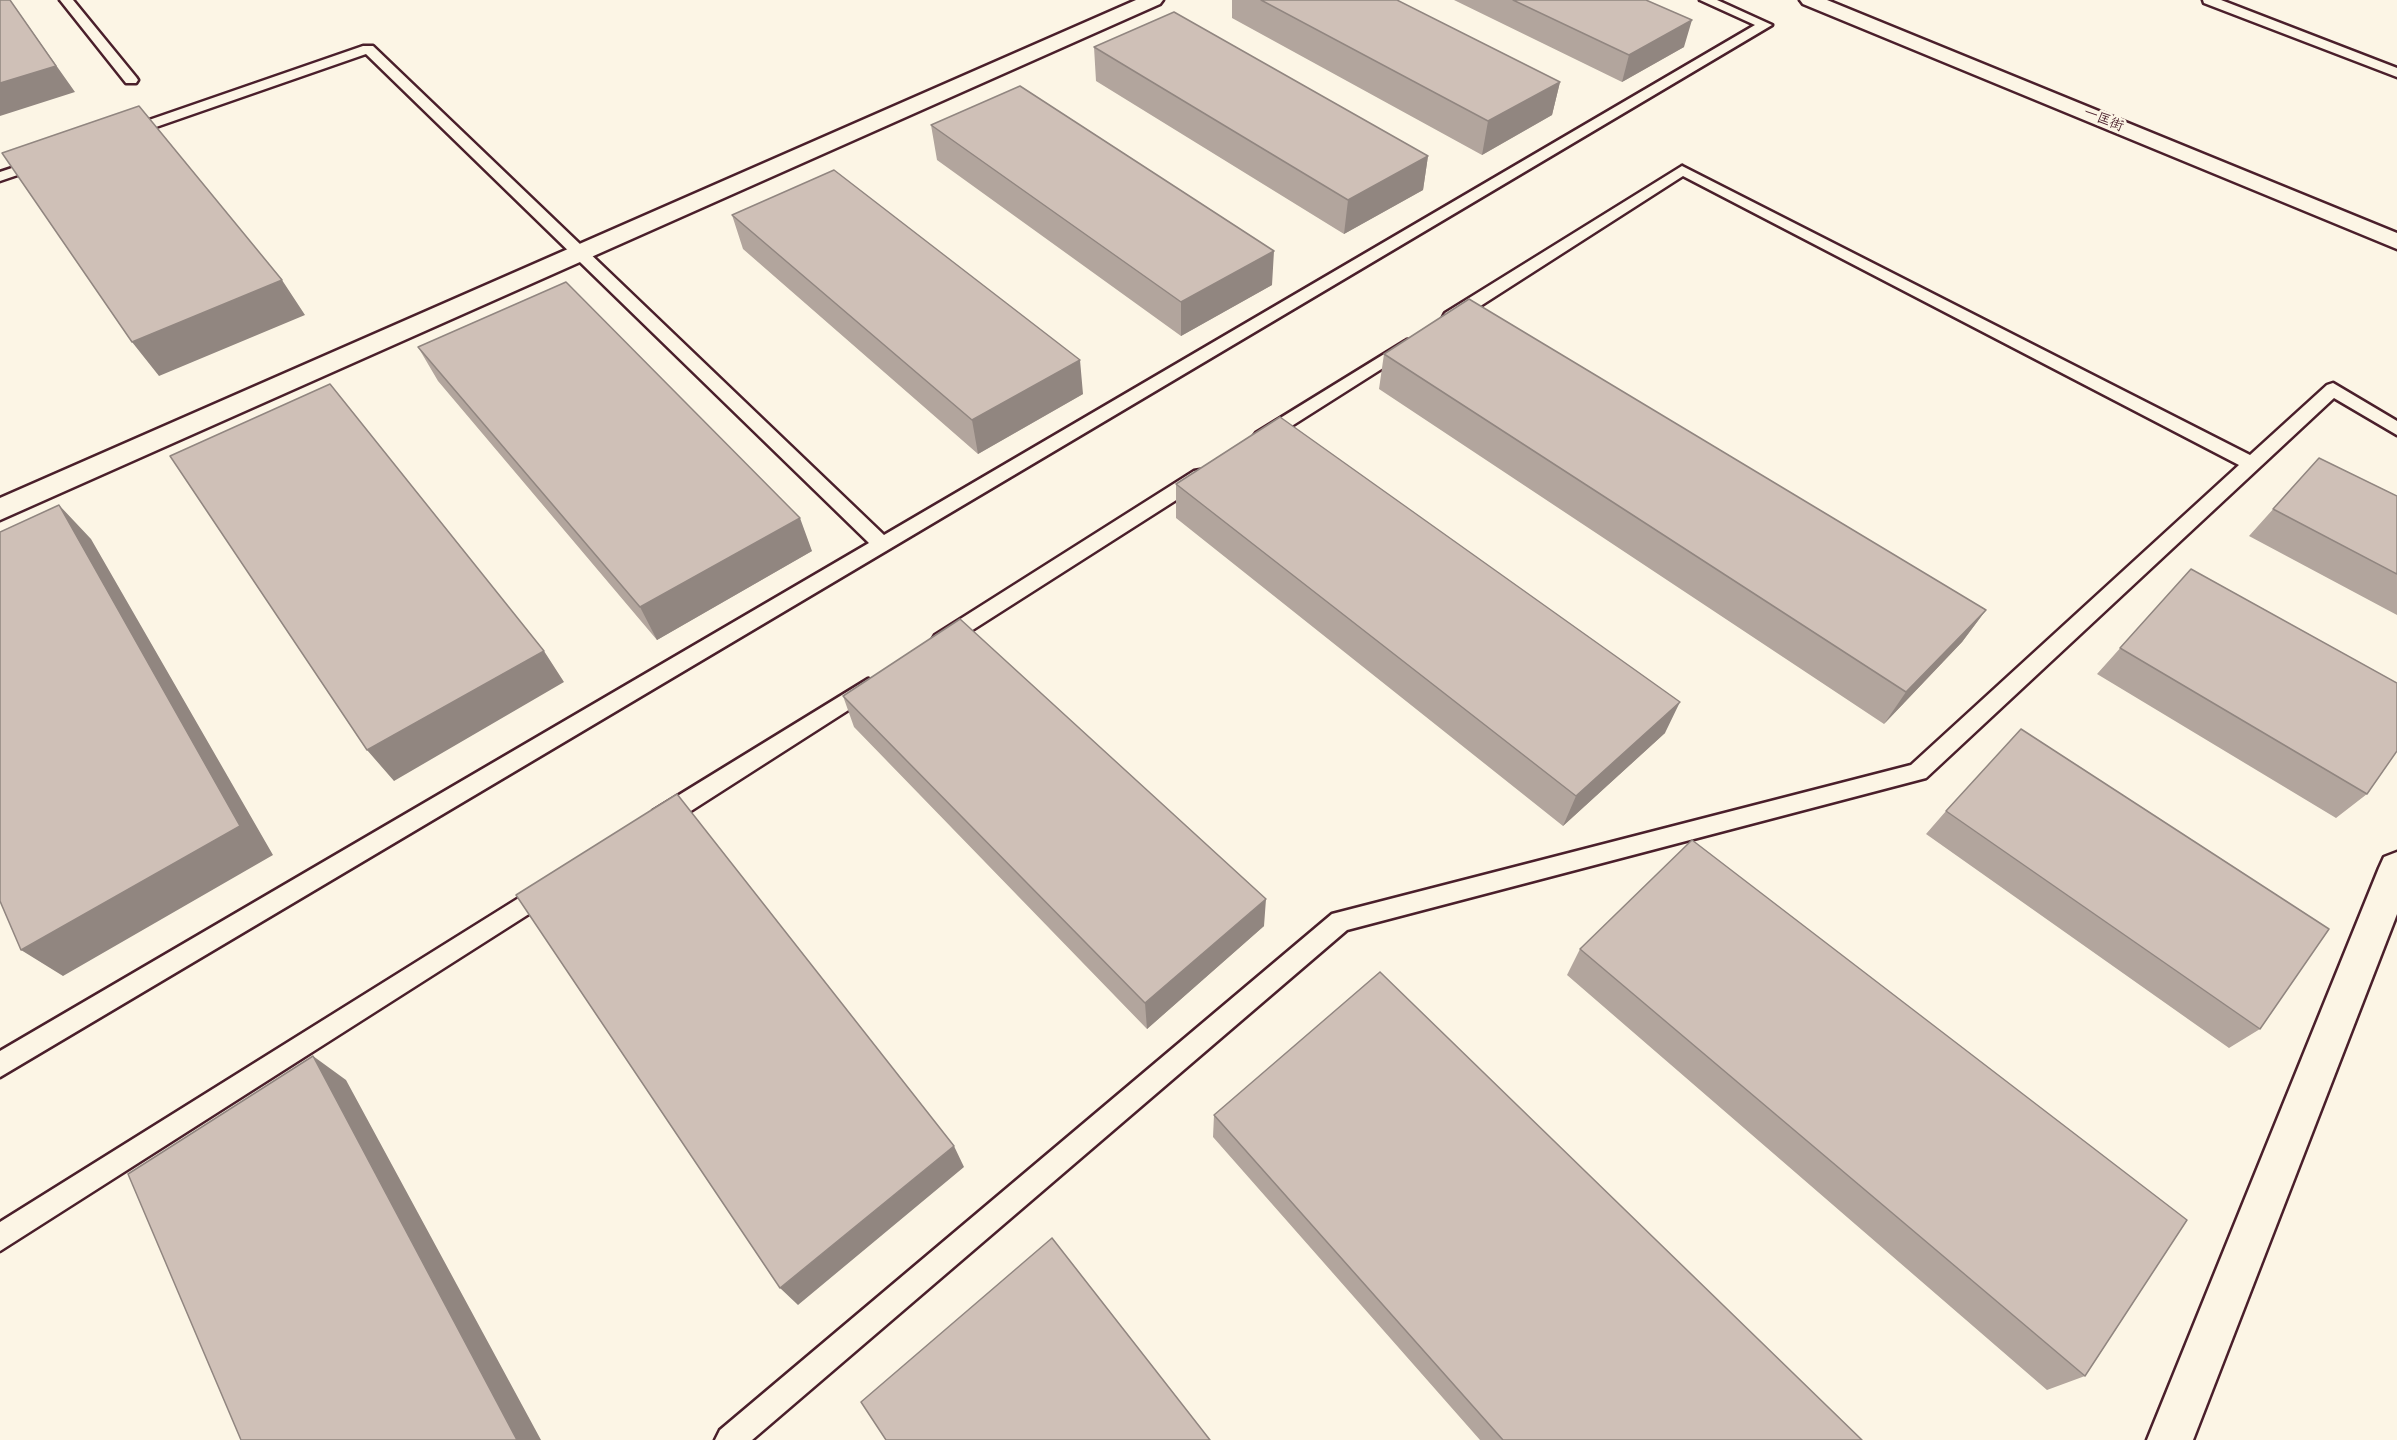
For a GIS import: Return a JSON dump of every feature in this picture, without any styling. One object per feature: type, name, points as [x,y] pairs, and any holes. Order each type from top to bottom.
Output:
[{"type":"street","points":[[0,510],[1153,0]]},
{"type":"street","name":"一匡街","points":[[1810,0],[2397,242]]},
{"type":"street","points":[[2170,1440],[2397,868]]},
{"type":"lane","points":[[66,0],[131,80]]},
{"type":"lane","points":[[0,1065],[1765,26],[1706,0]]},
{"type":"lane","points":[[2209,0],[2397,73]]},
{"type":"lane","points":[[111,138],[368,49],[883,545]]},
{"type":"lane","points":[[0,177],[56,157]]},
{"type":"lane","points":[[1249,445],[1682,170],[2252,464]]},
{"type":"lane","points":[[730,1440],[1340,921],[1918,772],[2333,389],[2397,429]]},
{"type":"lane","points":[[927,650],[1219,464]]},
{"type":"lane","points":[[645,829],[886,675]]},
{"type":"lane","points":[[0,1238],[564,880]]},
{"type":"building","points":[[0,0],[10,0],[56,66],[0,83]]},
{"type":"building","points":[[1261,0],[1397,0],[1560,82],[1488,121]]},
{"type":"building","points":[[1513,0],[1646,0],[1692,20],[1629,55]]},
{"type":"building","points":[[1174,12],[1428,156],[1348,200],[1094,47]]},
{"type":"building","points":[[1020,86],[1274,251],[1181,302],[931,125]]},
{"type":"building","points":[[139,106],[282,280],[132,342],[2,153]]},
{"type":"building","points":[[834,170],[1080,360],[972,420],[732,215]]},
{"type":"building","points":[[566,282],[800,518],[640,607],[418,347]]},
{"type":"building","points":[[1469,299],[1986,610],[1906,692],[1384,354]]},
{"type":"building","points":[[330,384],[544,651],[367,750],[170,456]]},
{"type":"building","points":[[1280,417],[1680,702],[1576,796],[1176,484]]},
{"type":"building","points":[[2319,458],[2397,496],[2397,574],[2273,509]]},
{"type":"building","points":[[59,505],[240,826],[21,950],[0,901],[0,532]]},
{"type":"building","points":[[2191,569],[2397,683],[2397,751],[2367,794],[2120,648]]},
{"type":"building","points":[[960,619],[1266,899],[1145,1003],[843,696]]},
{"type":"building","points":[[2021,729],[2329,929],[2260,1029],[1946,811]]},
{"type":"building","points":[[677,794],[954,1146],[780,1288],[516,895]]},
{"type":"building","points":[[1692,840],[2187,1220],[2085,1376],[1580,949]]},
{"type":"building","points":[[1380,972],[1862,1440],[1503,1440],[1214,1115]]},
{"type":"building","points":[[313,1056],[517,1440],[241,1440],[128,1174]]},
{"type":"building","points":[[1052,1238],[1210,1440],[886,1440],[861,1402]]}]
